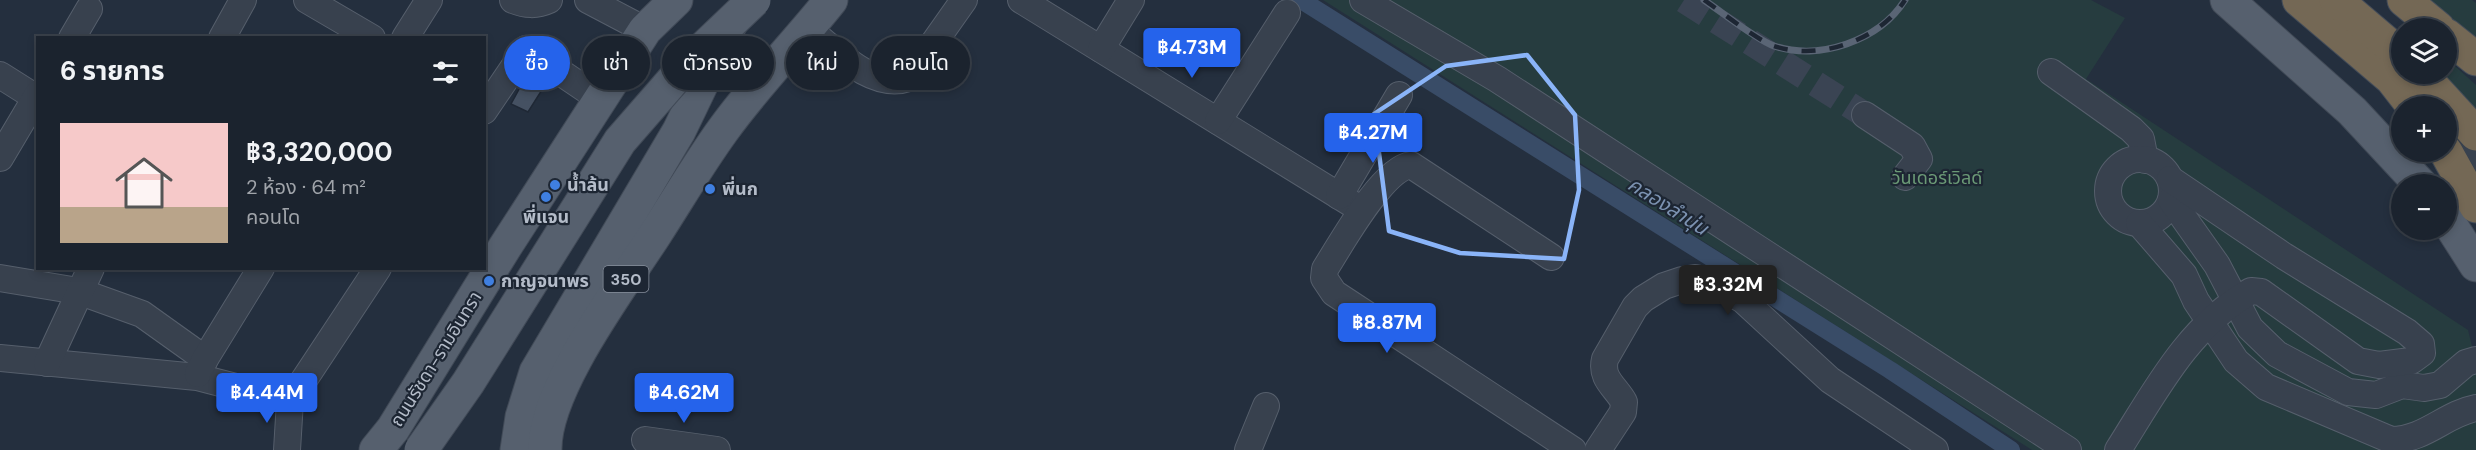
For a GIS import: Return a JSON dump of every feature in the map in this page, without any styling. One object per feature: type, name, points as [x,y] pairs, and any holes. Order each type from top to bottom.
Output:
[{"type":"highway","points":[[2299,0],[2391,60]]},
{"type":"highway","points":[[2336,0],[2391,55]]},
{"type":"highway","points":[[2404,0],[2426,18]]},
{"type":"highway","points":[[2457,44],[2476,59]]},
{"type":"highway","points":[[2421,84],[2476,134]]},
{"type":"highway","points":[[2452,162],[2476,206]]},
{"type":"main road","points":[[645,30],[667,0]]},
{"type":"main road","name":"ถนนรัชดา-รามอินทรา","points":[[376,450],[432,368],[505,247],[645,30],[676,0]]},
{"type":"main road","name":"350","points":[[535,447],[522,417],[536,372],[680,131],[742,0]]},
{"type":"main road","name":"ถนนรัชดา-รามอินทรา","points":[[421,450],[468,382],[620,141],[688,63],[753,0]]},
{"type":"main road","points":[[2227,0],[2352,111],[2411,174]]},
{"type":"main road","name":"350","points":[[535,447],[573,365],[723,130],[824,8]]},
{"type":"main road","points":[[2457,235],[2476,265]]},
{"type":"main road","points":[[432,368],[429,427],[438,450]]},
{"type":"street","points":[[223,36],[243,0]]},
{"type":"street","points":[[307,0],[369,36]]},
{"type":"street","points":[[406,36],[429,0]]},
{"type":"street","points":[[513,0],[522,4],[539,5],[549,0]]},
{"type":"street","points":[[588,0],[645,30]]},
{"type":"street","points":[[824,8],[872,76],[898,82],[909,78],[964,0]]},
{"type":"street","points":[[1022,0],[1362,210]]},
{"type":"street","points":[[1101,49],[1131,0]]},
{"type":"street","points":[[1363,0],[1497,79],[2068,450]]},
{"type":"street","points":[[73,36],[89,9]]},
{"type":"street","points":[[1218,122],[1287,13]]},
{"type":"street","points":[[486,108],[526,49],[600,99]]},
{"type":"street","points":[[2051,72],[2131,129],[2141,139],[2145,160]]},
{"type":"street","points":[[0,75],[36,96]]},
{"type":"street","points":[[1339,196],[1399,95]]},
{"type":"street","points":[[0,158],[36,99]]},
{"type":"street","points":[[1865,115],[1912,146],[1919,159],[1905,177]]},
{"type":"street","points":[[2457,146],[2476,173]]},
{"type":"street","points":[[2476,360],[2466,363],[2440,385],[2424,388],[2402,385],[2376,395],[2348,392],[2277,354],[2250,328],[2217,265],[2155,163],[2134,160],[2116,170],[2108,189],[2109,199],[2120,216],[2139,224],[2184,275],[2209,321],[2236,361],[2266,387],[2391,440],[2408,440],[2431,431],[2463,410],[2476,408]]},
{"type":"street","points":[[1551,257],[1412,165],[1403,166],[1395,172],[1362,210],[1325,269],[1324,278],[1328,287],[1573,450]]},
{"type":"street","points":[[2139,224],[2159,217],[2170,189]]},
{"type":"street","points":[[2118,450],[2179,354],[2209,321],[2235,300],[2251,291],[2261,292],[2358,361],[2379,365],[2411,361],[2422,353],[2421,344],[2407,332],[2170,189]]},
{"type":"street","points":[[47,363],[78,291],[90,270]]},
{"type":"street","points":[[201,368],[260,270]]},
{"type":"street","points":[[287,450],[290,401],[377,270]]},
{"type":"street","points":[[0,278],[78,291],[142,314],[201,368]]},
{"type":"street","points":[[1598,450],[1623,412],[1621,397],[1604,374],[1605,359],[1635,307],[1643,299],[1664,286],[1695,278],[1711,281],[1733,293],[1830,380],[1935,450]]},
{"type":"street","points":[[0,358],[47,363],[201,368],[290,401]]},
{"type":"street","points":[[2376,395],[2368,414],[2373,426],[2391,440]]},
{"type":"street","points":[[1248,450],[1266,406]]},
{"type":"street","points":[[645,441],[717,450]]},
{"type":"highlighted area","points":[[1527,55],[1575,115],[1579,190],[1564,259],[1460,253],[1389,231],[1374,114],[1446,66]]},
{"type":"green space","name":"วันเดอร์เวิลด์","points":[[1323,0],[2091,0],[2125,18],[2086,79],[2468,330],[2476,362],[2476,450],[2032,450]]},
{"type":"green space","points":[[2418,0],[2472,0],[2476,3],[2476,48],[2457,32],[2457,18],[2440,18]]},
{"type":"green space","points":[[2457,68],[2476,85],[2476,121],[2457,96],[2445,84],[2457,84]]},
{"type":"building","points":[[519,90],[542,90],[528,112],[511,104]]},
{"type":"waterway","name":"คลองลำนุ่น","points":[[1301,0],[1890,370],[2011,450]]},
{"type":"tunnel","points":[[1684,0],[1865,115]]},
{"type":"railway","points":[[1704,0],[1766,43],[1791,50],[1810,51],[1828,49],[1864,37],[1880,27],[1905,0]]},
{"type":"place","name":"น้ำล้น","points":[[555,185]]},
{"type":"place","name":"พี่นก","points":[[710,189]]},
{"type":"place","name":"พี่แจน","points":[[546,197]]},
{"type":"place","name":"กาญจนาพร","points":[[489,281]]}]
